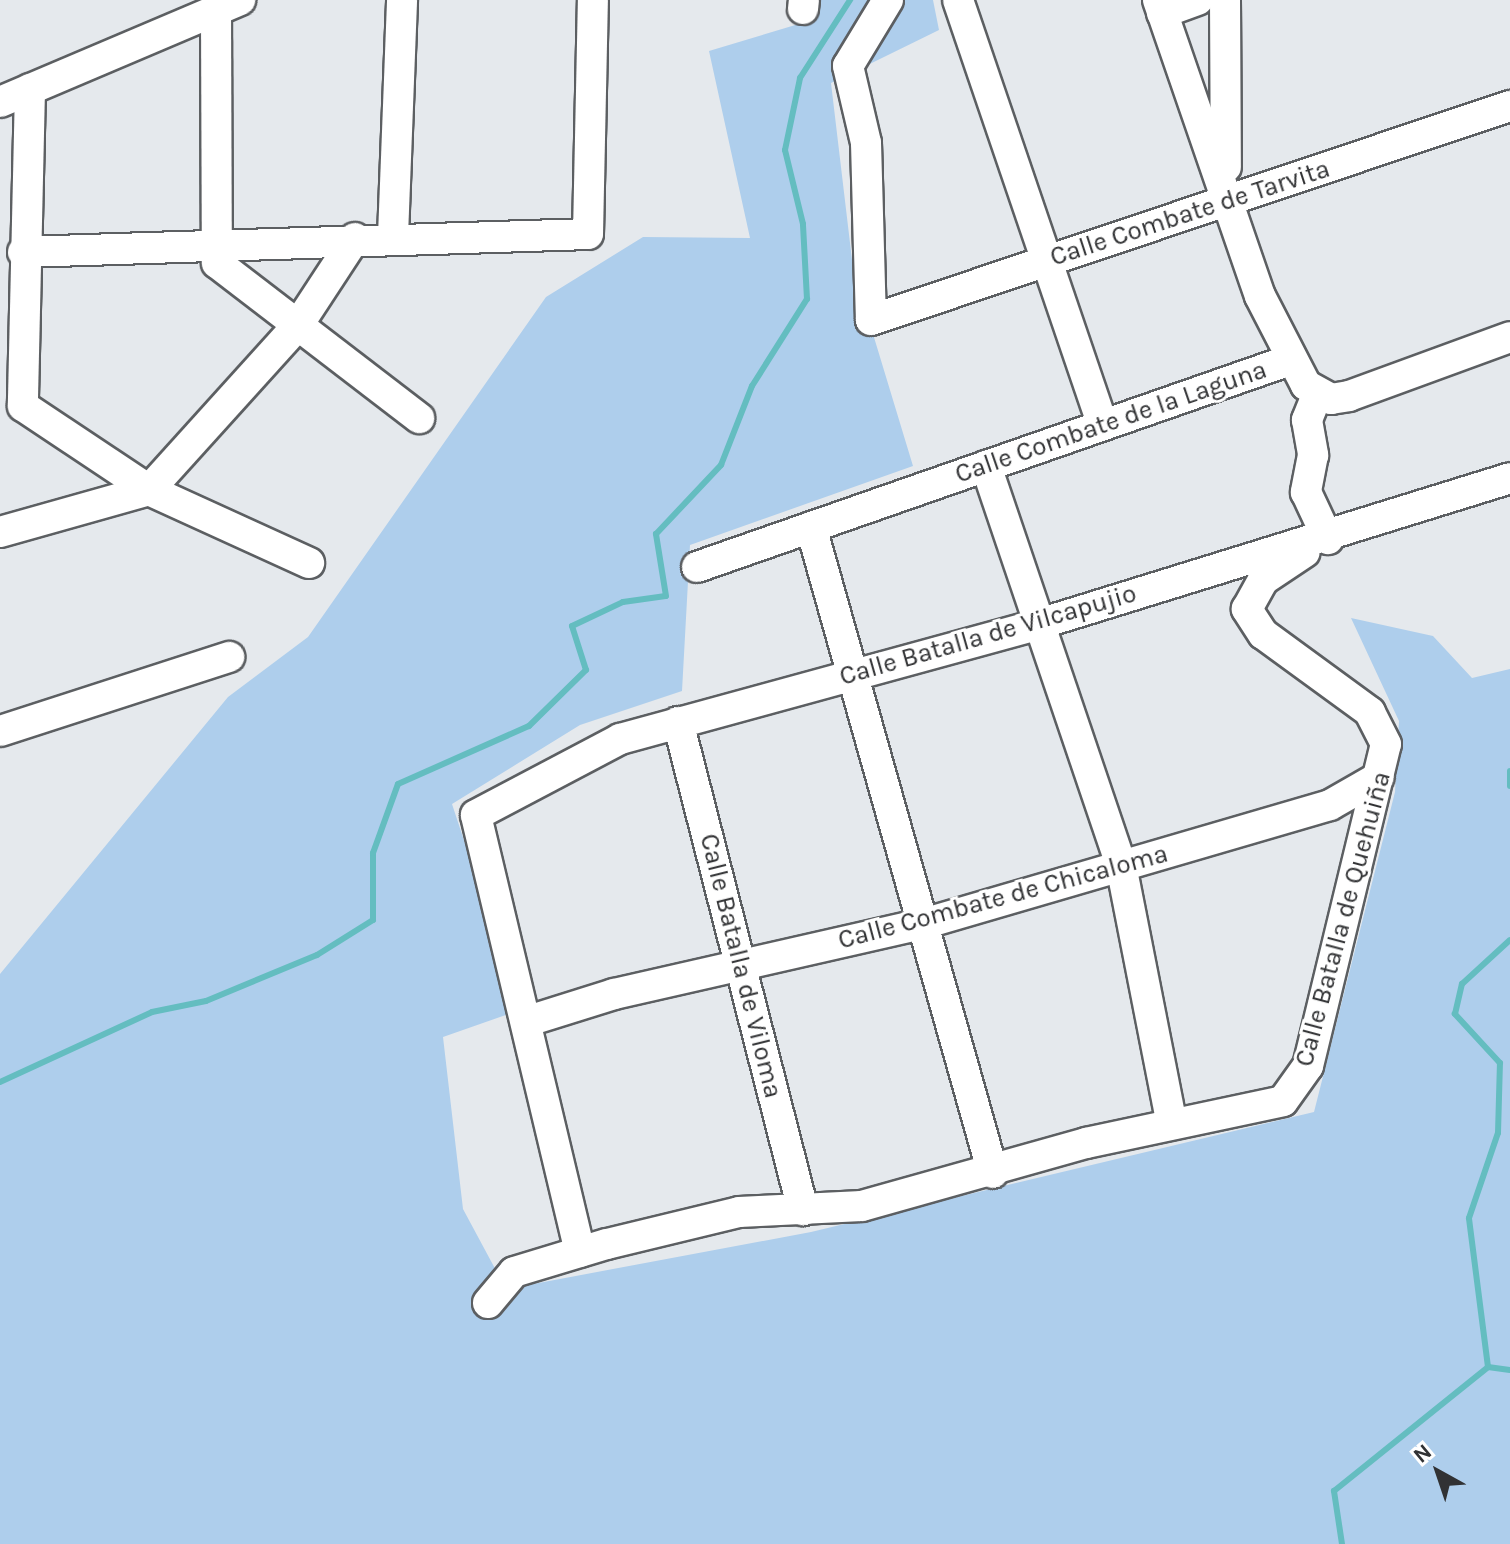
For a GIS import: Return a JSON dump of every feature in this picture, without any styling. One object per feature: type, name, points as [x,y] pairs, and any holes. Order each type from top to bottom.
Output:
[{"type":"street","points":[[393,236],[402,0]]},
{"type":"street","points":[[23,252],[393,236],[588,234],[593,0]]},
{"type":"street","name":"Calle Combate de Tarvita","points":[[888,0],[848,66],[866,143],[871,320],[1510,106]]},
{"type":"street","points":[[958,0],[1103,425]]},
{"type":"street","points":[[1198,0],[1160,6],[1227,201],[1290,360]]},
{"type":"street","points":[[1225,0],[1227,201]]},
{"type":"street","points":[[0,102],[228,6],[214,246],[217,263],[419,418]]},
{"type":"street","points":[[30,89],[23,252],[9,369],[23,406],[149,490],[309,563]]},
{"type":"street","points":[[0,532],[149,490],[298,325],[355,238]]},
{"type":"street","points":[[1328,539],[1306,492],[1313,455],[1307,420],[1317,395],[1349,396],[1510,337]]},
{"type":"street","name":"Calle Combate de la Laguna","points":[[697,567],[1290,360],[1317,395]]},
{"type":"street","points":[[986,466],[1121,865],[1172,1124]]},
{"type":"street","name":"Calle Batalla de Vilcapujio","points":[[528,1021],[476,815],[620,739],[1039,624],[1328,539],[1510,478]]},
{"type":"street","points":[[811,527],[993,1173]]},
{"type":"street","name":"Calle Batalla de Quehuiña","points":[[488,1303],[514,1272],[580,1252],[739,1212],[862,1206],[1172,1124],[1255,1111],[1298,1085],[1386,744],[1370,712],[1263,634],[1247,609],[1263,580],[1328,539]]},
{"type":"street","points":[[0,731],[229,657]]},
{"type":"street","name":"Calle Batalla de Viloma","points":[[678,722],[803,1210]]},
{"type":"street","name":"Calle Combate de Chicaloma","points":[[528,1021],[740,964],[923,924],[1330,805],[1379,777]]},
{"type":"street","points":[[528,1021],[580,1252]]},
{"type":"shaded area","points":[[815,0],[933,0],[939,30],[831,83],[853,268],[913,466],[690,545],[682,691],[580,725],[452,804],[520,1010],[443,1037],[463,1209],[506,1289],[811,1232],[1314,1112],[1395,792],[1399,721],[1351,618],[1433,636],[1472,678],[1510,669],[1510,1544],[0,1544],[0,974],[228,697],[308,637],[546,297],[643,237],[750,238],[709,51],[802,23]]},
{"type":"waterway","points":[[0,1082],[152,1012],[206,1001],[317,955],[373,920],[373,853],[398,784],[529,726],[586,670],[572,626],[623,602],[666,596],[656,534],[721,465],[752,386],[807,299],[803,224],[785,150],[800,78],[850,0]]},
{"type":"waterway","points":[[1510,771],[1510,786]]},
{"type":"waterway","points":[[1342,1544],[1334,1491],[1488,1367],[1469,1218],[1498,1133],[1500,1063],[1455,1014],[1462,984],[1510,940]]},
{"type":"waterway","points":[[1488,1367],[1510,1370]]}]
